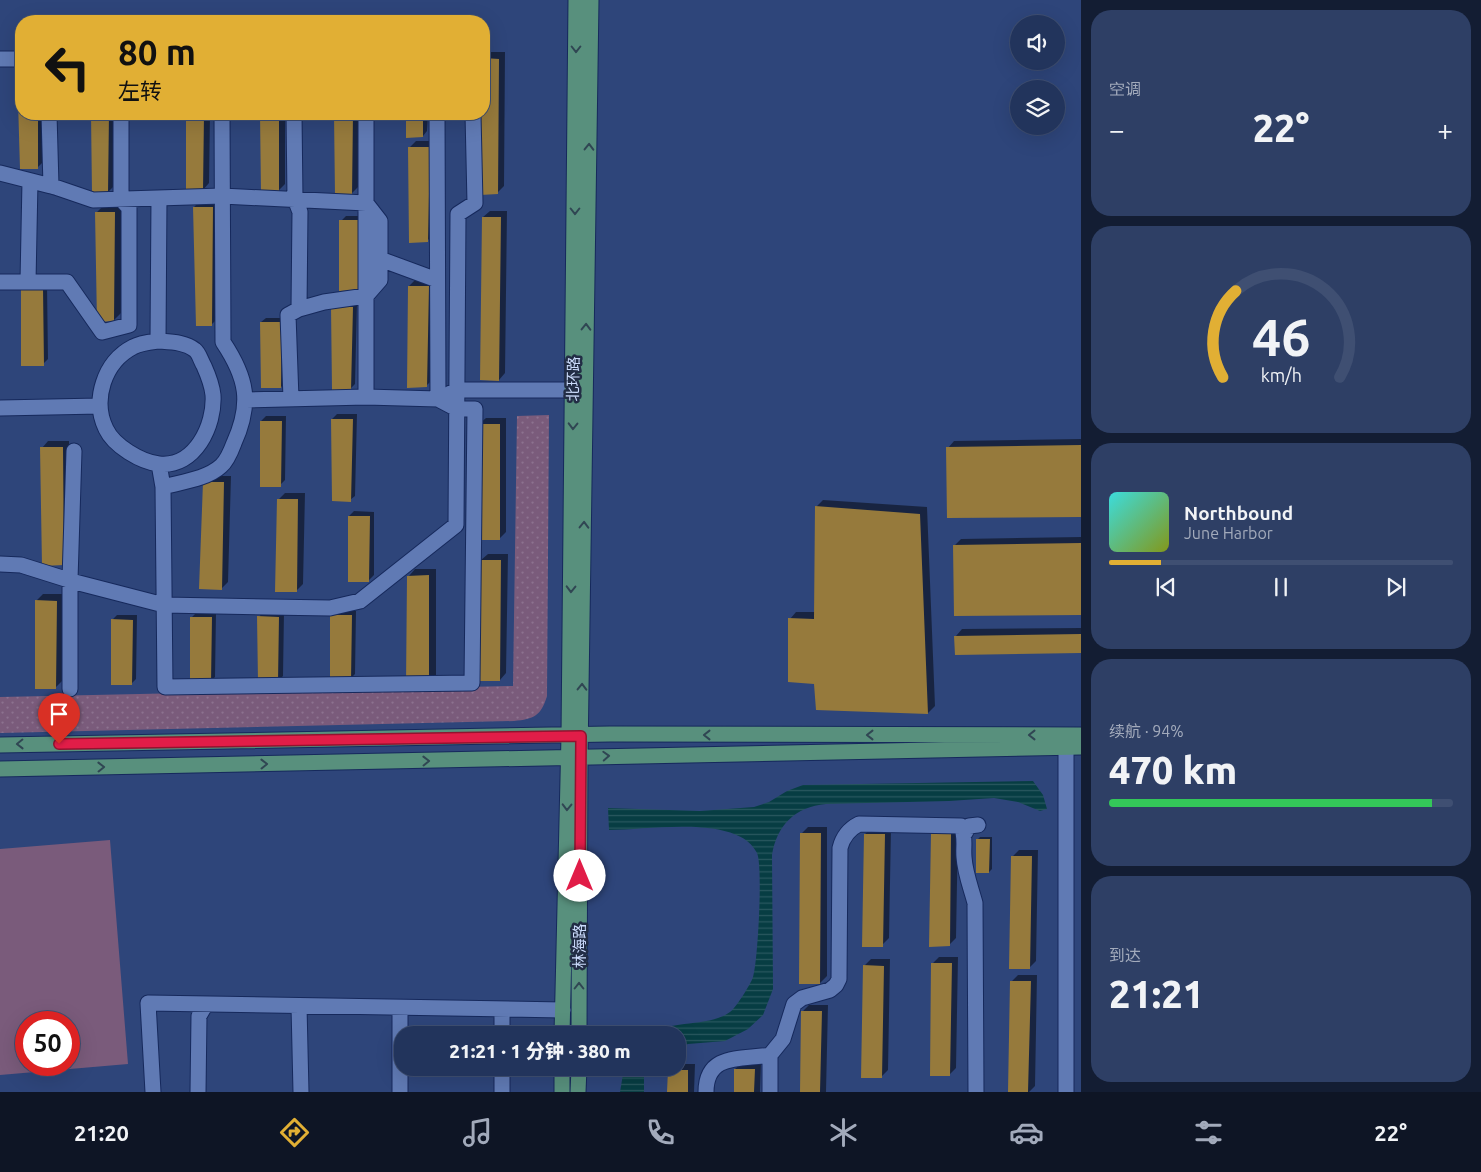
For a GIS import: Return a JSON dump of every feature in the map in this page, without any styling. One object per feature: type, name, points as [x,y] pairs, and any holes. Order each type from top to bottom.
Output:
[{"type":"main road","name":"北环路","points":[[576,0],[580,390]]},
{"type":"main road","name":"北环路","points":[[575,736],[580,390],[591,0]]},
{"type":"main road","points":[[0,745],[610,734],[1081,734]]},
{"type":"main road","name":"林海路","points":[[562,1026],[575,736]]},
{"type":"main road","points":[[0,768],[1074,747]]},
{"type":"main road","name":"林海路","points":[[574,758],[579,1026]]},
{"type":"main road","points":[[562,1076],[562,1092]]},
{"type":"main road","points":[[578,1092],[579,1076]]},
{"type":"street","points":[[0,59],[15,59]]},
{"type":"street","points":[[49,120],[50,186]]},
{"type":"street","points":[[0,282],[66,282],[102,332],[129,325],[129,208],[121,199],[121,120]]},
{"type":"street","points":[[163,487],[210,473],[221,466],[229,455],[237,437],[246,400],[242,380],[233,357],[223,342],[222,120]]},
{"type":"street","points":[[294,120],[295,199],[300,212],[299,309]]},
{"type":"street","points":[[366,120],[366,397]]},
{"type":"street","points":[[437,120],[438,399]]},
{"type":"street","points":[[0,564],[21,566],[164,605],[330,608],[360,601],[456,525],[458,214],[475,203],[473,120]]},
{"type":"street","points":[[0,173],[93,200],[222,196],[366,203],[380,220],[380,280],[366,296],[324,302],[299,309],[288,315],[291,399]]},
{"type":"street","points":[[28,282],[30,181]]},
{"type":"street","points":[[158,341],[159,198]]},
{"type":"street","points":[[380,259],[437,280]]},
{"type":"street","points":[[158,341],[187,345],[196,351],[208,376],[213,395],[209,424],[198,446],[188,456],[174,463],[159,464],[131,454],[114,440],[106,429],[100,406],[100,398],[110,367],[120,356],[134,347],[158,341]]},
{"type":"street","points":[[438,399],[457,390],[580,390]]},
{"type":"street","points":[[159,464],[163,487],[165,687],[472,683],[475,409],[457,409],[438,399],[366,397],[246,400]]},
{"type":"street","points":[[0,408],[100,406]]},
{"type":"street","points":[[70,690],[70,580],[74,451]]},
{"type":"street","points":[[1066,1092],[1074,1051],[1074,747]]},
{"type":"street","points":[[770,1092],[770,1055],[783,1039],[794,1004],[802,998],[830,990],[839,979],[840,848],[843,838],[854,826],[859,824],[908,832],[961,826],[964,833],[966,873],[975,903],[976,1092]]},
{"type":"street","points":[[964,833],[968,826],[978,825]]},
{"type":"street","points":[[153,1092],[148,1003],[563,1010]]},
{"type":"street","points":[[198,1092],[199,1016],[206,1004]]},
{"type":"street","points":[[299,1006],[301,1092]]},
{"type":"street","points":[[400,1008],[400,1092]]},
{"type":"street","points":[[502,1010],[502,1026]]},
{"type":"street","points":[[706,1092],[706,1082],[711,1071],[717,1065],[728,1060],[770,1055]]},
{"type":"street","points":[[502,1076],[502,1092]]},
{"type":"shaded area","points":[[549,415],[547,696],[542,708],[536,715],[514,721],[0,733],[0,697],[513,686],[517,416]]},
{"type":"shaded area","points":[[1033,781],[1043,795],[1047,809],[1040,811],[1018,802],[994,798],[826,804],[805,809],[789,819],[778,835],[772,855],[773,989],[763,1015],[748,1029],[725,1041],[686,1045],[686,1026],[672,1026],[711,1020],[730,1012],[753,977],[757,953],[760,894],[757,853],[748,842],[734,834],[699,827],[609,830],[608,808],[700,811],[754,807],[769,802],[787,791],[803,785]]},
{"type":"shaded area","points":[[110,840],[128,1064],[80,1068],[80,1011],[15,1011],[15,1074],[0,1075],[0,849]]},
{"type":"shaded area","points":[[623,1076],[644,1076],[644,1092],[620,1092]]},
{"type":"building","points":[[490,58],[499,59],[498,194],[480,195],[480,120],[490,120]]},
{"type":"building","points":[[19,120],[38,120],[38,169],[20,169]]},
{"type":"building","points":[[91,120],[109,120],[108,193],[92,194]]},
{"type":"building","points":[[186,120],[204,120],[203,191],[186,192]]},
{"type":"building","points":[[260,120],[279,120],[279,192],[261,193]]},
{"type":"building","points":[[334,120],[353,120],[352,195],[335,196]]},
{"type":"building","points":[[406,120],[423,120],[423,137],[406,138]]},
{"type":"building","points":[[408,147],[430,147],[428,242],[409,243]]},
{"type":"building","points":[[193,207],[213,207],[212,326],[196,326]]},
{"type":"building","points":[[95,212],[115,212],[114,321],[97,322]]},
{"type":"building","points":[[482,217],[501,217],[499,381],[480,380]]},
{"type":"building","points":[[339,220],[361,220],[360,290],[339,291]]},
{"type":"building","points":[[408,286],[429,286],[427,387],[407,388]]},
{"type":"building","points":[[21,288],[43,288],[44,366],[21,366]]},
{"type":"building","points":[[331,307],[353,307],[351,390],[332,390]]},
{"type":"building","points":[[260,322],[282,322],[281,388],[261,388]]},
{"type":"building","points":[[331,419],[353,419],[351,502],[332,501]]},
{"type":"building","points":[[260,421],[282,421],[281,487],[260,487]]},
{"type":"building","points":[[478,424],[500,424],[500,540],[477,540]]},
{"type":"building","points":[[1081,445],[1081,517],[947,518],[946,447]]},
{"type":"building","points":[[40,447],[63,447],[64,565],[42,566]]},
{"type":"building","points":[[203,482],[224,482],[222,590],[199,589]]},
{"type":"building","points":[[277,499],[298,499],[297,592],[275,592]]},
{"type":"building","points":[[815,506],[920,514],[928,714],[816,710],[814,684],[788,682],[788,618],[814,619]]},
{"type":"building","points":[[348,516],[370,516],[369,582],[348,582]]},
{"type":"building","points":[[1081,543],[1081,615],[954,616],[953,545]]},
{"type":"building","points":[[480,560],[501,560],[500,681],[479,681]]},
{"type":"building","points":[[429,575],[429,685],[406,685],[407,576]]},
{"type":"building","points":[[35,600],[57,601],[56,689],[35,689]]},
{"type":"building","points":[[330,615],[352,615],[351,681],[330,681]]},
{"type":"building","points":[[257,616],[279,617],[278,682],[258,682]]},
{"type":"building","points":[[190,617],[212,617],[211,683],[190,683]]},
{"type":"building","points":[[111,619],[133,620],[132,685],[111,685]]},
{"type":"building","points":[[1081,634],[1081,653],[955,655],[954,636]]},
{"type":"building","points":[[800,833],[821,833],[820,984],[799,984]]},
{"type":"building","points":[[864,834],[885,834],[883,947],[862,947]]},
{"type":"building","points":[[931,834],[951,834],[950,946],[929,947]]},
{"type":"building","points":[[976,839],[990,839],[989,873],[976,873]]},
{"type":"building","points":[[1011,856],[1032,856],[1030,969],[1009,969]]},
{"type":"building","points":[[931,963],[952,963],[950,1076],[930,1076]]},
{"type":"building","points":[[863,965],[884,966],[882,1078],[861,1078]]},
{"type":"building","points":[[1010,981],[1031,981],[1028,1092],[1008,1092]]},
{"type":"building","points":[[801,1011],[822,1011],[820,1092],[800,1092]]},
{"type":"building","points":[[734,1069],[755,1069],[754,1092],[734,1092]]},
{"type":"building","points":[[686,1070],[688,1070],[688,1092],[667,1092],[668,1076],[686,1076]]},
{"type":"route","points":[[59,744],[581,736],[580,876]]}]
